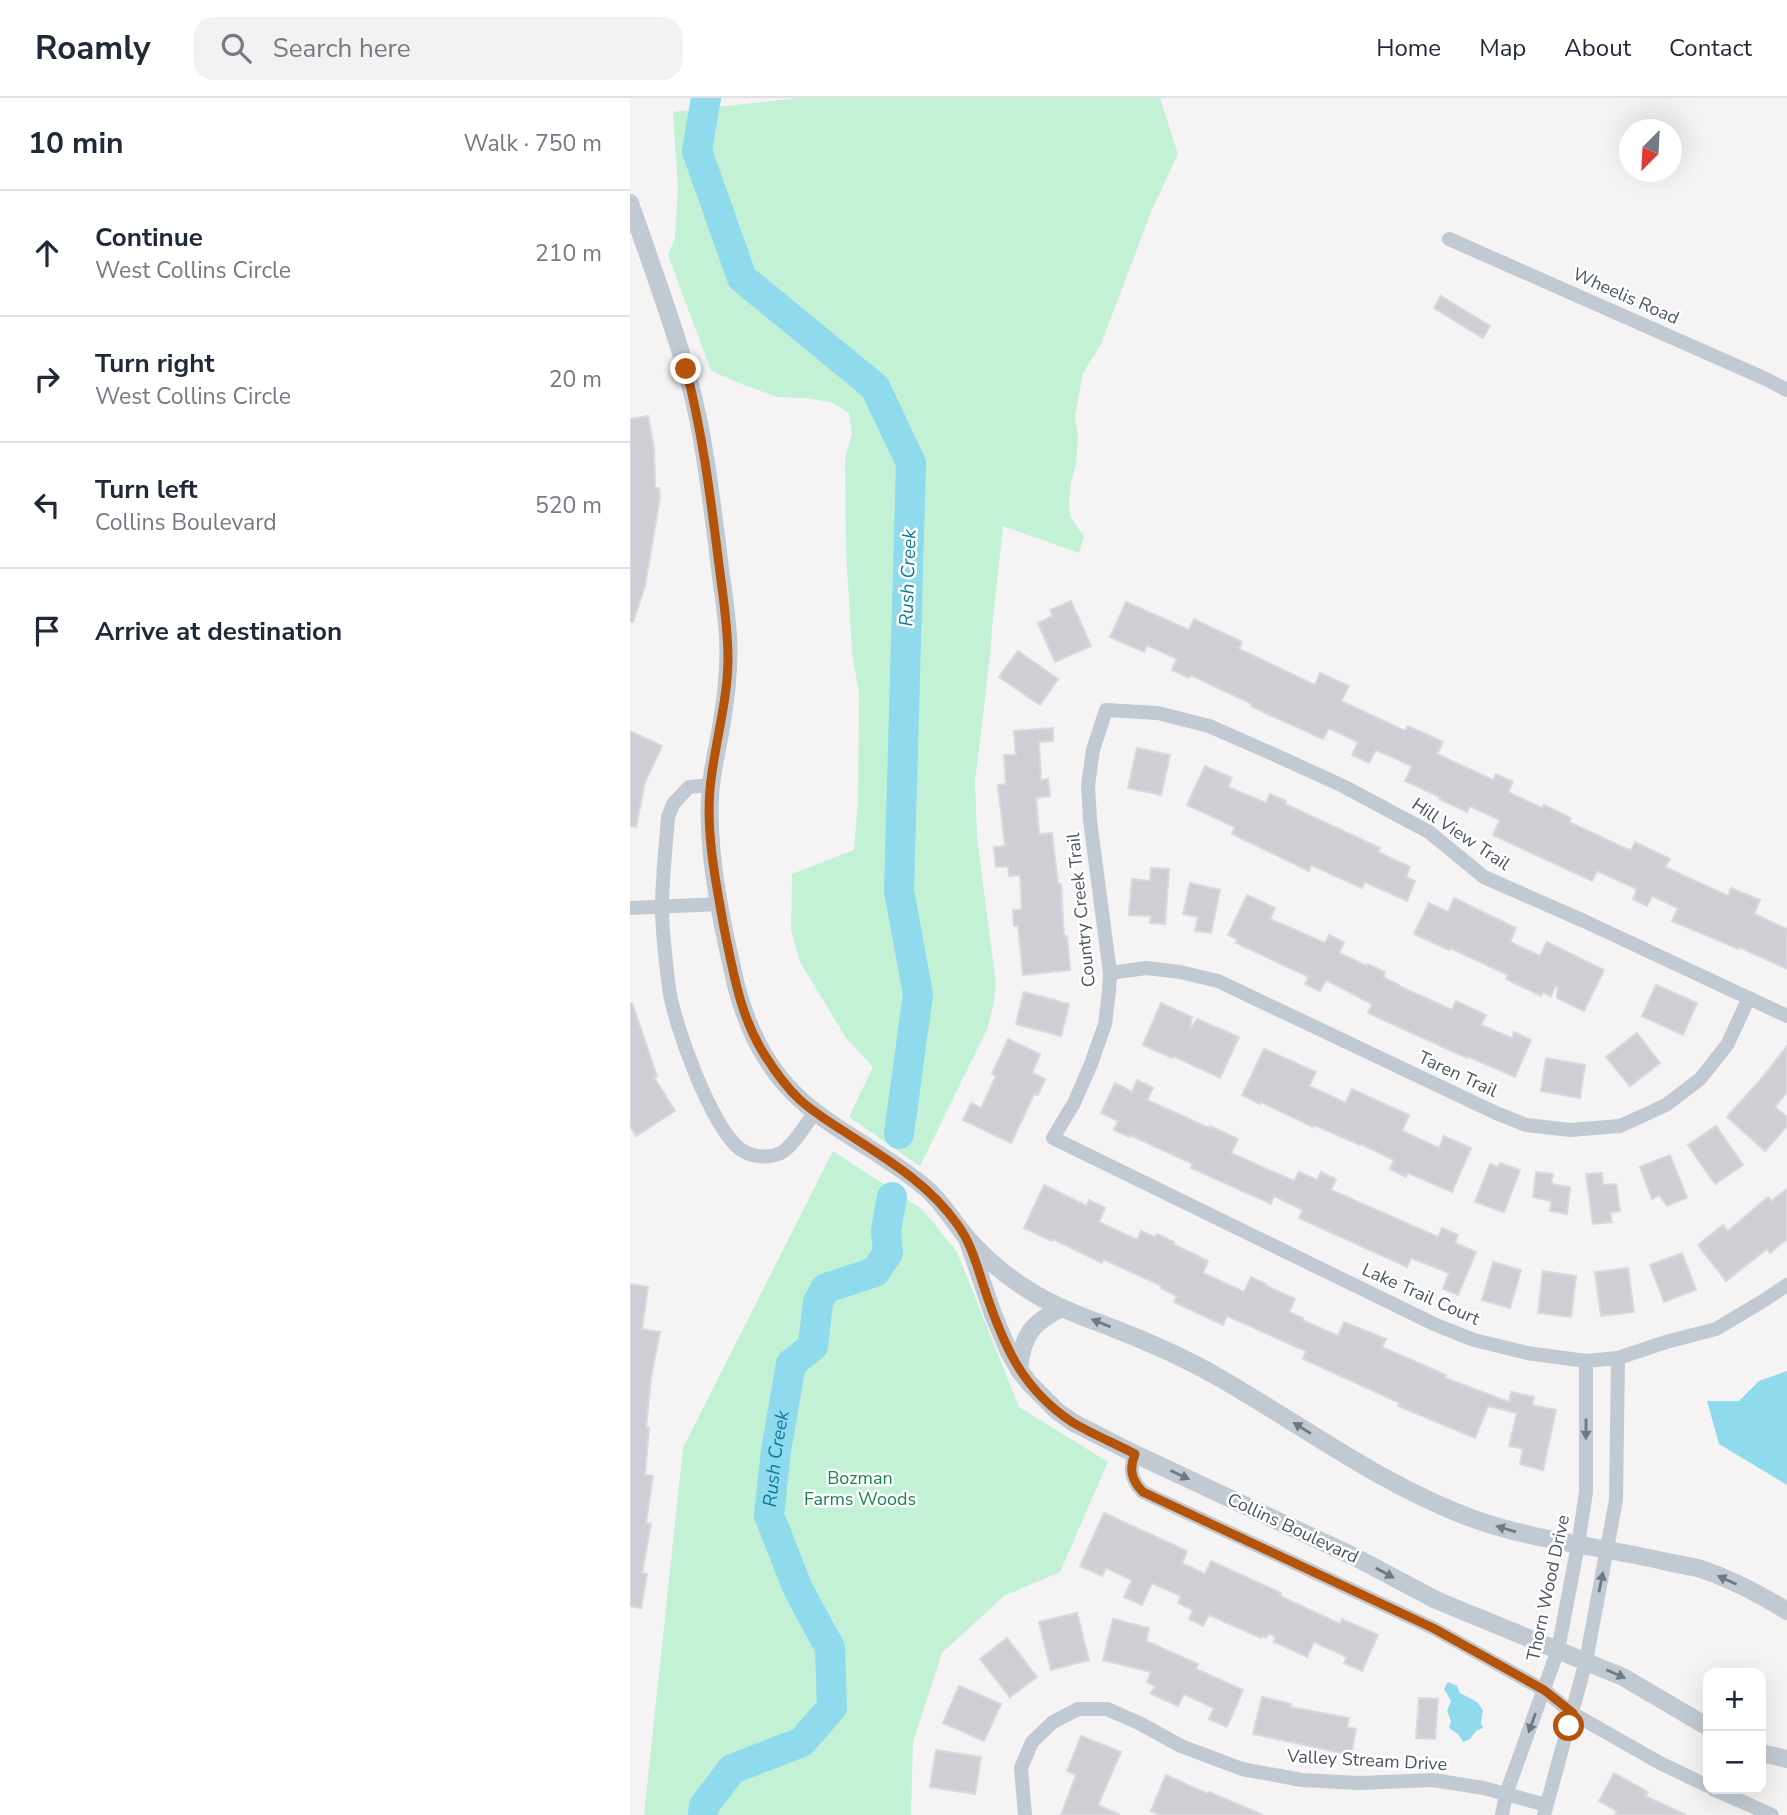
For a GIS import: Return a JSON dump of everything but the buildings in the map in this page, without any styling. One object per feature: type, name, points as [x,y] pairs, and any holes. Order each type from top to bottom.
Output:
[{"type":"street","name":"Collins Boulevard","points":[[630,203],[686,369],[707,468],[728,635],[727,687],[709,803],[712,854],[720,904],[738,991],[753,1035],[787,1086],[816,1112],[917,1181],[944,1207],[967,1238],[1026,1289],[1062,1308],[1187,1360],[1379,1475],[1450,1509],[1497,1526],[1703,1570],[1761,1595],[1787,1611]]},
{"type":"street","name":"Wheelis Road","points":[[1449,239],[1787,390]]},
{"type":"street","name":"Country Creek Trail","points":[[1053,1138],[1074,1103],[1091,1065],[1105,1024],[1110,991],[1088,785],[1093,750],[1106,710]]},
{"type":"street","name":"Hill View Trail","points":[[1106,710],[1158,713],[1209,726],[1264,750],[1343,786],[1429,832],[1484,877],[1787,1016]]},
{"type":"street","points":[[711,785],[689,787],[673,804],[668,817],[662,908],[670,992],[677,1023],[703,1091],[720,1122],[742,1151],[771,1156],[780,1153],[789,1147],[816,1112]]},
{"type":"street","points":[[630,908],[720,904]]},
{"type":"street","name":"Taren Trail","points":[[1110,973],[1146,968],[1180,972],[1218,981],[1496,1113],[1526,1125],[1570,1130],[1619,1126],[1666,1105],[1700,1079],[1727,1045],[1749,998]]},
{"type":"street","name":"Lake Trail Court","points":[[1053,1138],[1436,1325],[1474,1340],[1527,1353],[1586,1361],[1618,1358],[1716,1329],[1787,1285]]},
{"type":"street","name":"Collins Boulevard","points":[[967,1238],[993,1314],[1019,1370],[1057,1411],[1074,1423],[1355,1557],[1436,1600],[1623,1677],[1703,1724]]},
{"type":"street","points":[[1019,1370],[1020,1354],[1027,1334],[1046,1316],[1062,1308]]},
{"type":"street","points":[[1545,1810],[1586,1661],[1616,1500],[1618,1358]]},
{"type":"street","name":"Thorn Wood Drive","points":[[1502,1815],[1506,1794],[1558,1650],[1578,1545],[1586,1492],[1586,1361]]},
{"type":"street","points":[[1135,1454],[1131,1462],[1132,1475],[1143,1492],[1405,1614],[1544,1690],[1573,1713],[1660,1763],[1703,1784]]},
{"type":"street","name":"Valley Stream Drive","points":[[1025,1815],[1021,1768],[1032,1742],[1053,1721],[1078,1709],[1107,1709],[1181,1745],[1242,1769],[1314,1780],[1359,1783],[1433,1780],[1506,1794],[1545,1810]]},
{"type":"street","points":[[1766,1754],[1787,1759]]},
{"type":"street","points":[[1725,1794],[1772,1815]]},
{"type":"green space","points":[[798,98],[1160,98],[1178,154],[1151,212],[1101,344],[1083,373],[1075,416],[1078,438],[1069,501],[1070,516],[1084,537],[1079,553],[1003,526],[975,782],[977,837],[996,984],[988,1027],[920,1166],[849,1117],[873,1067],[846,1038],[800,962],[791,930],[792,874],[854,850],[858,800],[859,693],[852,653],[846,549],[845,459],[852,433],[849,413],[830,402],[777,397],[711,371],[668,255],[675,238],[678,190],[673,112]]},
{"type":"green space","name":"Bozman Farms Woods","points":[[833,1151],[923,1210],[957,1252],[1019,1407],[1108,1462],[1060,1572],[1004,1596],[942,1653],[913,1742],[911,1815],[644,1815],[683,1448]]},
{"type":"water","points":[[1787,1371],[1787,1485],[1719,1444],[1707,1401],[1739,1401],[1759,1381]]},
{"type":"water","points":[[1448,1682],[1457,1686],[1460,1693],[1477,1702],[1483,1710],[1483,1728],[1463,1742],[1458,1734],[1449,1728],[1451,1721],[1447,1711],[1451,1701],[1444,1689]]},
{"type":"waterway","name":"Rush Creek","points":[[706,98],[697,151],[742,278],[875,387],[911,463],[899,891],[918,994],[899,1134]]},
{"type":"waterway","name":"Rush Creek","points":[[703,1815],[704,1806],[732,1769],[802,1742],[832,1707],[830,1648],[798,1589],[769,1515],[776,1451],[791,1364],[813,1346],[818,1302],[826,1288],[875,1272],[888,1253],[886,1230],[892,1197]]},
{"type":"route","points":[[686,369],[707,468],[728,635],[727,687],[709,803],[712,854],[733,969],[744,1013],[753,1035],[774,1070],[799,1099],[905,1171],[944,1207],[967,1238],[993,1314],[1019,1370],[1057,1411],[1074,1423],[1135,1454],[1131,1462],[1132,1475],[1143,1492],[1433,1628],[1544,1690],[1573,1713],[1569,1726]]}]
